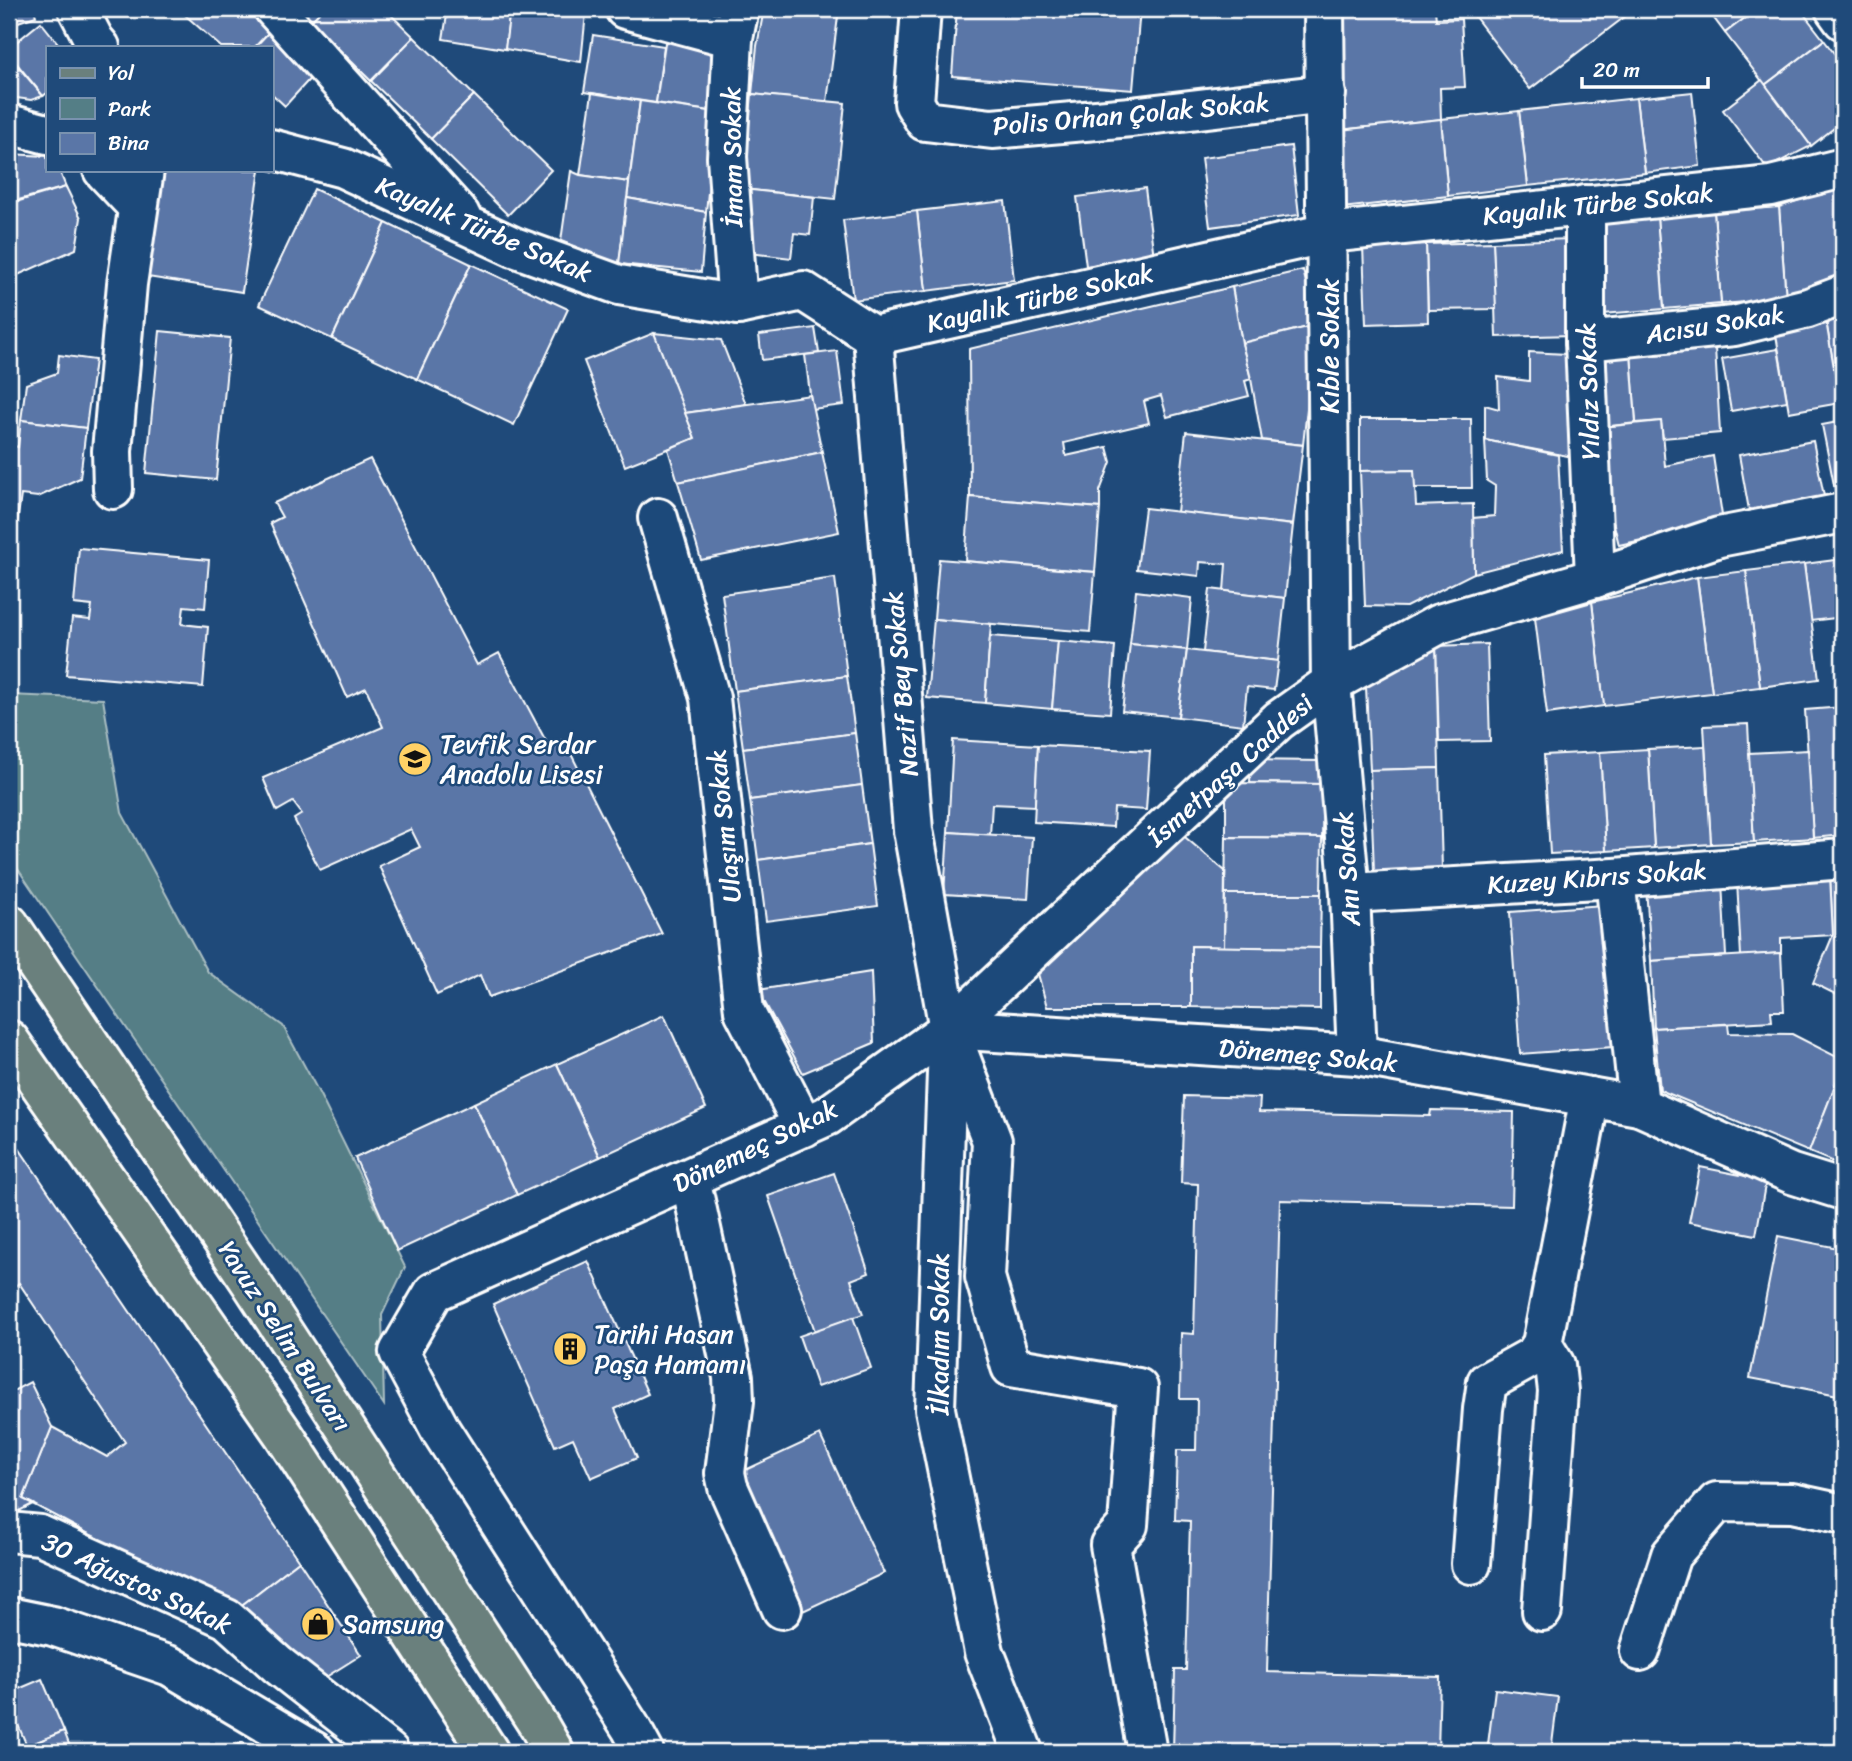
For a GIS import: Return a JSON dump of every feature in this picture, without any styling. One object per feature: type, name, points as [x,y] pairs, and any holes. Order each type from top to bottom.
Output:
[{"type":"main road","name":"Yavuz Selim Bulvarı","points":[[9,924],[252,1284],[554,1752]]},
{"type":"main road","points":[[9,1040],[284,1435],[489,1752]]},
{"type":"street","points":[[78,9],[99,46]]},
{"type":"street","points":[[274,9],[472,228]]},
{"type":"street","points":[[625,9],[736,24]]},
{"type":"street","name":"Polis Orhan Çolak Sokak","points":[[921,9],[914,103],[925,121],[992,129],[1131,117],[1326,94]]},
{"type":"street","name":"Kıble Sokak","points":[[1324,9],[1331,683]]},
{"type":"street","points":[[1835,9],[1843,20]]},
{"type":"street","name":"İmam Sokak","points":[[736,24],[727,158],[737,305]]},
{"type":"street","points":[[9,124],[46,134]]},
{"type":"street","name":"Kayalık Türbe Sokak","points":[[273,150],[343,168],[514,247],[619,285],[737,305],[803,291],[873,336],[1328,233],[1771,186],[1843,168]]},
{"type":"street","points":[[107,172],[141,188],[127,284],[111,451],[113,489]]},
{"type":"street","name":"Yıldız Sokak","points":[[1585,205],[1585,341],[1595,578]]},
{"type":"street","name":"Acısu Sokak","points":[[1585,341],[1734,327],[1808,308],[1843,295]]},
{"type":"street","name":"Nazif Bey Sokak","points":[[873,336],[913,830],[949,1029]]},
{"type":"street","name":"İsmetpaşa Caddesi","points":[[949,1029],[1279,720],[1331,683],[1439,624],[1595,578],[1719,537],[1843,513]]},
{"type":"street","name":"Ulaşım Sokak","points":[[658,518],[710,698],[744,1011],[804,1127]]},
{"type":"street","name":"Anı Sokak","points":[[1331,683],[1350,893],[1357,1055]]},
{"type":"street","name":"Kuzey Kıbrıs Sokak","points":[[1350,893],[1615,877],[1843,859]]},
{"type":"street","points":[[1615,877],[1639,1106]]},
{"type":"street","points":[[949,1029],[992,1141],[985,1278],[1011,1367],[1138,1388],[1128,1525],[1110,1545],[1147,1752]]},
{"type":"street","name":"Dönemeç Sokak","points":[[644,1752],[441,1431],[399,1352],[434,1292],[827,1116],[949,1029],[1357,1055],[1639,1106],[1792,1174],[1843,1190]]},
{"type":"street","name":"İlkadım Sokak","points":[[949,1029],[935,1409],[984,1652],[1023,1752]]},
{"type":"street","points":[[1471,1564],[1483,1409],[1488,1382],[1534,1356],[1542,1344],[1590,1097]]},
{"type":"street","points":[[690,1178],[733,1377],[734,1401],[725,1474],[728,1487],[782,1609]]},
{"type":"street","points":[[1542,1344],[1555,1364],[1558,1391],[1542,1611]]},
{"type":"street","points":[[1640,1651],[1671,1555],[1717,1502],[1792,1503],[1843,1514]]},
{"type":"street","name":"30 Ağustos Sokak","points":[[9,1532],[40,1535],[227,1619],[278,1665],[390,1752]]},
{"type":"street","points":[[9,1617],[53,1626],[170,1666],[315,1752]]},
{"type":"green space","points":[[9,695],[103,699],[122,813],[208,972],[283,1026],[317,1089],[405,1267],[382,1315],[384,1405],[9,856]]},
{"type":"building","points":[[9,9],[34,9],[36,16],[9,25]]},
{"type":"building","points":[[190,9],[247,9],[271,30],[256,46],[220,46],[185,15]]},
{"type":"building","points":[[298,9],[323,9],[311,21]]},
{"type":"building","points":[[323,9],[385,9],[414,37],[371,81],[311,21]]},
{"type":"building","points":[[448,9],[510,9],[505,49],[443,39]]},
{"type":"building","points":[[510,9],[572,9],[586,13],[581,62],[505,49]]},
{"type":"building","points":[[671,9],[722,9],[719,22]]},
{"type":"building","points":[[764,9],[839,9],[827,102],[752,94]]},
{"type":"building","points":[[957,9],[1140,9],[1133,90],[952,76]]},
{"type":"building","points":[[1333,9],[1435,9],[1436,20],[1461,19],[1465,87],[1440,88],[1441,119],[1340,130]]},
{"type":"building","points":[[1469,9],[1635,9],[1530,89]]},
{"type":"building","points":[[1707,9],[1757,9],[1725,33]]},
{"type":"building","points":[[1757,9],[1800,9],[1824,40],[1765,85],[1725,33]]},
{"type":"building","points":[[41,22],[60,46],[46,46],[46,94],[43,96],[9,54],[9,48]]},
{"type":"building","points":[[271,30],[316,72],[285,106],[273,95],[273,46],[256,46]]},
{"type":"building","points":[[593,35],[664,46],[656,103],[584,92]]},
{"type":"building","points":[[666,36],[722,46],[716,112],[656,103]]},
{"type":"building","points":[[414,37],[474,95],[431,139],[371,81]]},
{"type":"building","points":[[1824,40],[1843,65],[1843,121],[1811,146],[1765,85]]},
{"type":"building","points":[[11,58],[43,96],[31,100],[9,97]]},
{"type":"building","points":[[1762,80],[1811,146],[1767,168],[1723,110]]},
{"type":"building","points":[[1692,92],[1700,166],[1645,173],[1636,98]]},
{"type":"building","points":[[592,93],[640,101],[629,182],[580,175]]},
{"type":"building","points":[[752,94],[845,103],[835,199],[743,189]]},
{"type":"building","points":[[474,95],[551,170],[508,215],[431,139]]},
{"type":"building","points":[[1636,98],[1645,173],[1528,186],[1519,111]]},
{"type":"building","points":[[640,101],[716,112],[706,212],[627,198]]},
{"type":"building","points":[[1519,111],[1528,186],[1448,196],[1441,119]]},
{"type":"building","points":[[1441,119],[1448,196],[1342,208],[1340,130]]},
{"type":"building","points":[[1291,146],[1299,215],[1210,227],[1201,158]]},
{"type":"building","points":[[9,154],[46,156],[46,172],[60,172],[66,187],[11,202]]},
{"type":"building","points":[[571,171],[580,175],[629,182],[619,264],[561,241]]},
{"type":"building","points":[[152,172],[260,172],[242,292],[135,275]]},
{"type":"building","points":[[1843,185],[1843,276],[1819,288],[1786,299],[1779,207]]},
{"type":"building","points":[[66,187],[81,218],[76,249],[9,279],[9,204]]},
{"type":"building","points":[[1145,188],[1154,257],[1086,266],[1077,197]]},
{"type":"building","points":[[314,189],[386,223],[332,339],[259,305]]},
{"type":"building","points":[[743,189],[814,197],[810,235],[794,233],[791,258],[741,252]]},
{"type":"building","points":[[627,198],[706,212],[701,272],[619,264]]},
{"type":"building","points":[[1005,201],[1014,280],[926,291],[917,211]]},
{"type":"building","points":[[1779,207],[1786,299],[1721,304],[1714,212]]},
{"type":"building","points":[[917,211],[926,291],[853,300],[843,220]]},
{"type":"building","points":[[1714,212],[1721,304],[1664,309],[1657,217]]},
{"type":"building","points":[[1657,217],[1664,309],[1603,314],[1596,222]]},
{"type":"building","points":[[386,223],[471,264],[417,379],[332,339]]},
{"type":"building","points":[[1570,239],[1573,335],[1496,337],[1493,242]]},
{"type":"building","points":[[1493,242],[1496,309],[1428,310],[1426,244]]},
{"type":"building","points":[[1426,244],[1428,322],[1366,324],[1363,246]]},
{"type":"building","points":[[471,264],[568,309],[514,425],[417,379]]},
{"type":"building","points":[[1303,270],[1316,325],[1242,343],[1232,287]]},
{"type":"building","points":[[1232,287],[1251,379],[1245,381],[1249,396],[1167,417],[1161,396],[1144,401],[1149,423],[1064,443],[1066,456],[1107,447],[1111,462],[1100,491],[1100,508],[970,497],[969,349]]},
{"type":"building","points":[[1843,312],[1843,403],[1840,403],[1825,315]]},
{"type":"building","points":[[1825,315],[1840,403],[1789,412],[1774,323]]},
{"type":"building","points":[[1316,325],[1303,445],[1262,440],[1242,343]]},
{"type":"building","points":[[815,328],[819,353],[762,360],[759,335]]},
{"type":"building","points":[[160,331],[230,338],[216,480],[146,473]]},
{"type":"building","points":[[654,333],[721,340],[746,404],[685,413]]},
{"type":"building","points":[[654,333],[695,438],[625,466],[584,361]]},
{"type":"building","points":[[1715,348],[1720,433],[1663,438],[1661,421],[1636,423],[1631,354]]},
{"type":"building","points":[[1778,349],[1787,401],[1731,411],[1722,359]]},
{"type":"building","points":[[837,351],[844,405],[812,409],[805,355]]},
{"type":"building","points":[[1529,352],[1566,354],[1573,457],[1485,440],[1485,405],[1499,409],[1498,377],[1529,381]]},
{"type":"building","points":[[1631,354],[1636,423],[1603,427],[1598,358]]},
{"type":"building","points":[[59,355],[95,360],[86,428],[21,420],[26,384],[57,373]]},
{"type":"building","points":[[810,395],[822,452],[678,482],[668,449],[695,438],[685,413]]},
{"type":"building","points":[[1360,419],[1471,419],[1472,488],[1414,488],[1414,470],[1360,471]]},
{"type":"building","points":[[21,420],[86,428],[80,478],[38,497],[21,495],[17,523],[9,522],[9,445],[18,447]]},
{"type":"building","points":[[1661,421],[1665,466],[1713,456],[1723,522],[1619,545],[1608,500],[1603,427]]},
{"type":"building","points":[[1843,421],[1843,493],[1836,495],[1822,425]]},
{"type":"building","points":[[1186,432],[1303,445],[1293,525],[1177,512]]},
{"type":"building","points":[[1485,440],[1558,455],[1563,550],[1474,573],[1473,518],[1494,516],[1495,486],[1487,481]]},
{"type":"building","points":[[1813,441],[1824,496],[1749,510],[1739,455]]},
{"type":"building","points":[[822,452],[839,532],[701,560],[678,482]]},
{"type":"building","points":[[370,459],[477,665],[499,653],[548,745],[564,740],[662,934],[489,997],[480,975],[437,995],[379,866],[420,847],[411,829],[320,870],[294,819],[302,814],[293,802],[277,811],[263,778],[383,727],[366,688],[347,697],[270,523],[282,517],[274,503]]},
{"type":"building","points":[[1414,470],[1416,506],[1473,504],[1474,573],[1406,607],[1365,606],[1360,471]]},
{"type":"building","points":[[970,497],[1100,508],[1095,572],[965,561]]},
{"type":"building","points":[[1145,508],[1293,525],[1285,598],[1224,591],[1226,564],[1200,562],[1199,576],[1137,569]]},
{"type":"building","points":[[79,548],[209,560],[205,608],[184,606],[182,624],[208,627],[203,687],[66,675],[72,618],[90,620],[92,606],[74,604]]},
{"type":"building","points":[[939,559],[1095,572],[1090,632],[934,619]]},
{"type":"building","points":[[1843,559],[1843,617],[1811,621],[1804,564]]},
{"type":"building","points":[[1804,564],[1819,679],[1760,687],[1746,571]]},
{"type":"building","points":[[1746,571],[1760,687],[1712,693],[1697,577]]},
{"type":"building","points":[[1697,577],[1712,693],[1604,706],[1592,602]]},
{"type":"building","points":[[835,578],[847,676],[735,691],[722,594]]},
{"type":"building","points":[[1210,589],[1285,598],[1278,661],[1203,652]]},
{"type":"building","points":[[1136,591],[1192,598],[1187,650],[1130,644]]},
{"type":"building","points":[[1592,602],[1604,706],[1547,714],[1535,618]]},
{"type":"building","points":[[934,619],[991,624],[985,703],[927,698]]},
{"type":"building","points":[[990,636],[1058,641],[1052,709],[985,703]]},
{"type":"building","points":[[1058,641],[1115,646],[1110,713],[1052,709]]},
{"type":"building","points":[[1130,644],[1187,650],[1178,717],[1122,711]]},
{"type":"building","points":[[1487,644],[1490,741],[1439,742],[1436,646]]},
{"type":"building","points":[[1436,646],[1439,768],[1370,770],[1366,687]]},
{"type":"building","points":[[1187,650],[1278,661],[1274,690],[1247,687],[1243,725],[1178,717]]},
{"type":"building","points":[[847,676],[855,733],[743,748],[735,691]]},
{"type":"building","points":[[1843,707],[1843,835],[1813,838],[1805,710]]},
{"type":"building","points":[[1748,724],[1754,842],[1711,844],[1704,726]]},
{"type":"building","points":[[855,733],[862,785],[750,800],[743,748]]},
{"type":"building","points":[[953,740],[1038,745],[1035,806],[992,804],[990,835],[948,832]]},
{"type":"building","points":[[1038,745],[1150,751],[1146,810],[1114,808],[1113,827],[1034,822]]},
{"type":"building","points":[[1705,746],[1711,844],[1654,848],[1648,749]]},
{"type":"building","points":[[1648,749],[1654,848],[1606,851],[1600,752]]},
{"type":"building","points":[[1808,750],[1813,838],[1754,842],[1749,753]]},
{"type":"building","points":[[1600,752],[1606,851],[1550,854],[1544,755]]},
{"type":"building","points":[[1251,760],[1323,761],[1323,784],[1250,783]]},
{"type":"building","points":[[1439,768],[1442,869],[1374,871],[1370,770]]},
{"type":"building","points":[[1226,783],[1323,784],[1322,838],[1226,837]]},
{"type":"building","points":[[862,785],[870,844],[758,860],[750,800]]},
{"type":"building","points":[[948,832],[1032,837],[1028,899],[944,894]]},
{"type":"building","points":[[1179,832],[1225,871],[1224,947],[1191,946],[1191,1007],[1047,1007],[1037,970]]},
{"type":"building","points":[[1226,837],[1322,838],[1321,894],[1225,894]]},
{"type":"building","points":[[870,844],[878,906],[766,921],[758,860]]},
{"type":"building","points":[[1843,874],[1843,998],[1813,983],[1833,935],[1830,875]]},
{"type":"building","points":[[1830,875],[1833,935],[1781,938],[1781,953],[1741,956],[1737,881]]},
{"type":"building","points":[[1722,882],[1726,956],[1651,961],[1646,887]]},
{"type":"building","points":[[1225,894],[1321,894],[1320,948],[1224,947]]},
{"type":"building","points":[[1603,905],[1613,1047],[1520,1054],[1510,912]]},
{"type":"building","points":[[1191,946],[1320,948],[1320,1009],[1191,1007]]},
{"type":"building","points":[[1781,953],[1784,1011],[1771,1011],[1772,1021],[1654,1028],[1651,961]]},
{"type":"building","points":[[871,972],[874,1043],[803,1073],[758,990]]},
{"type":"building","points":[[664,1015],[706,1108],[600,1157],[557,1064]]},
{"type":"building","points":[[1728,1024],[1729,1033],[1792,1034],[1843,1060],[1809,1152],[1660,1090],[1654,1028]]},
{"type":"building","points":[[557,1064],[600,1157],[517,1195],[474,1103]]},
{"type":"building","points":[[1843,1065],[1843,1166],[1809,1152]]},
{"type":"building","points":[[1184,1096],[1260,1098],[1259,1112],[1430,1116],[1431,1110],[1514,1112],[1512,1206],[1280,1200],[1267,1672],[1440,1677],[1438,1752],[1173,1752],[1175,1670],[1186,1670],[1190,1521],[1175,1520],[1177,1450],[1196,1450],[1197,1399],[1180,1399],[1181,1333],[1194,1334],[1198,1184],[1181,1183]]},
{"type":"building","points":[[474,1103],[517,1195],[397,1251],[355,1158]]},
{"type":"building","points":[[9,1135],[299,1561],[234,1611],[23,1499],[52,1427],[107,1457],[125,1442],[19,1283],[9,1291]]},
{"type":"building","points":[[1700,1167],[1766,1180],[1756,1235],[1689,1222]]},
{"type":"building","points":[[834,1173],[869,1273],[851,1280],[863,1314],[815,1331],[768,1196]]},
{"type":"building","points":[[1778,1236],[1843,1249],[1843,1396],[1750,1378]]},
{"type":"building","name":"Tarihi Hasan Paşa Hamamı","points":[[588,1261],[648,1394],[615,1409],[637,1458],[591,1478],[573,1438],[555,1446],[493,1304]]},
{"type":"building","points":[[853,1317],[871,1368],[817,1387],[799,1336]]},
{"type":"building","points":[[30,1382],[52,1427],[23,1499],[33,1504],[9,1516],[9,1393]]},
{"type":"building","points":[[820,1435],[884,1573],[803,1611],[739,1473]]},
{"type":"building","points":[[299,1561],[361,1655],[318,1682],[234,1611]]},
{"type":"building","points":[[42,1679],[64,1731],[27,1746],[9,1704],[9,1693]]},
{"type":"building","points":[[1495,1689],[1558,1697],[1551,1752],[1487,1752]]},
{"type":"building","points":[[64,1731],[72,1752],[13,1752],[27,1746]]},
{"type":"building","points":[[243,1742],[254,1752],[224,1752]]},
{"type":"place","name":"Tevfik Serdar Anadolu Lisesi","points":[[415,759]]},
{"type":"place","name":"Tarihi Hasan Paşa Hamamı","points":[[570,1349]]},
{"type":"place","name":"Samsung","points":[[318,1624]]}]
